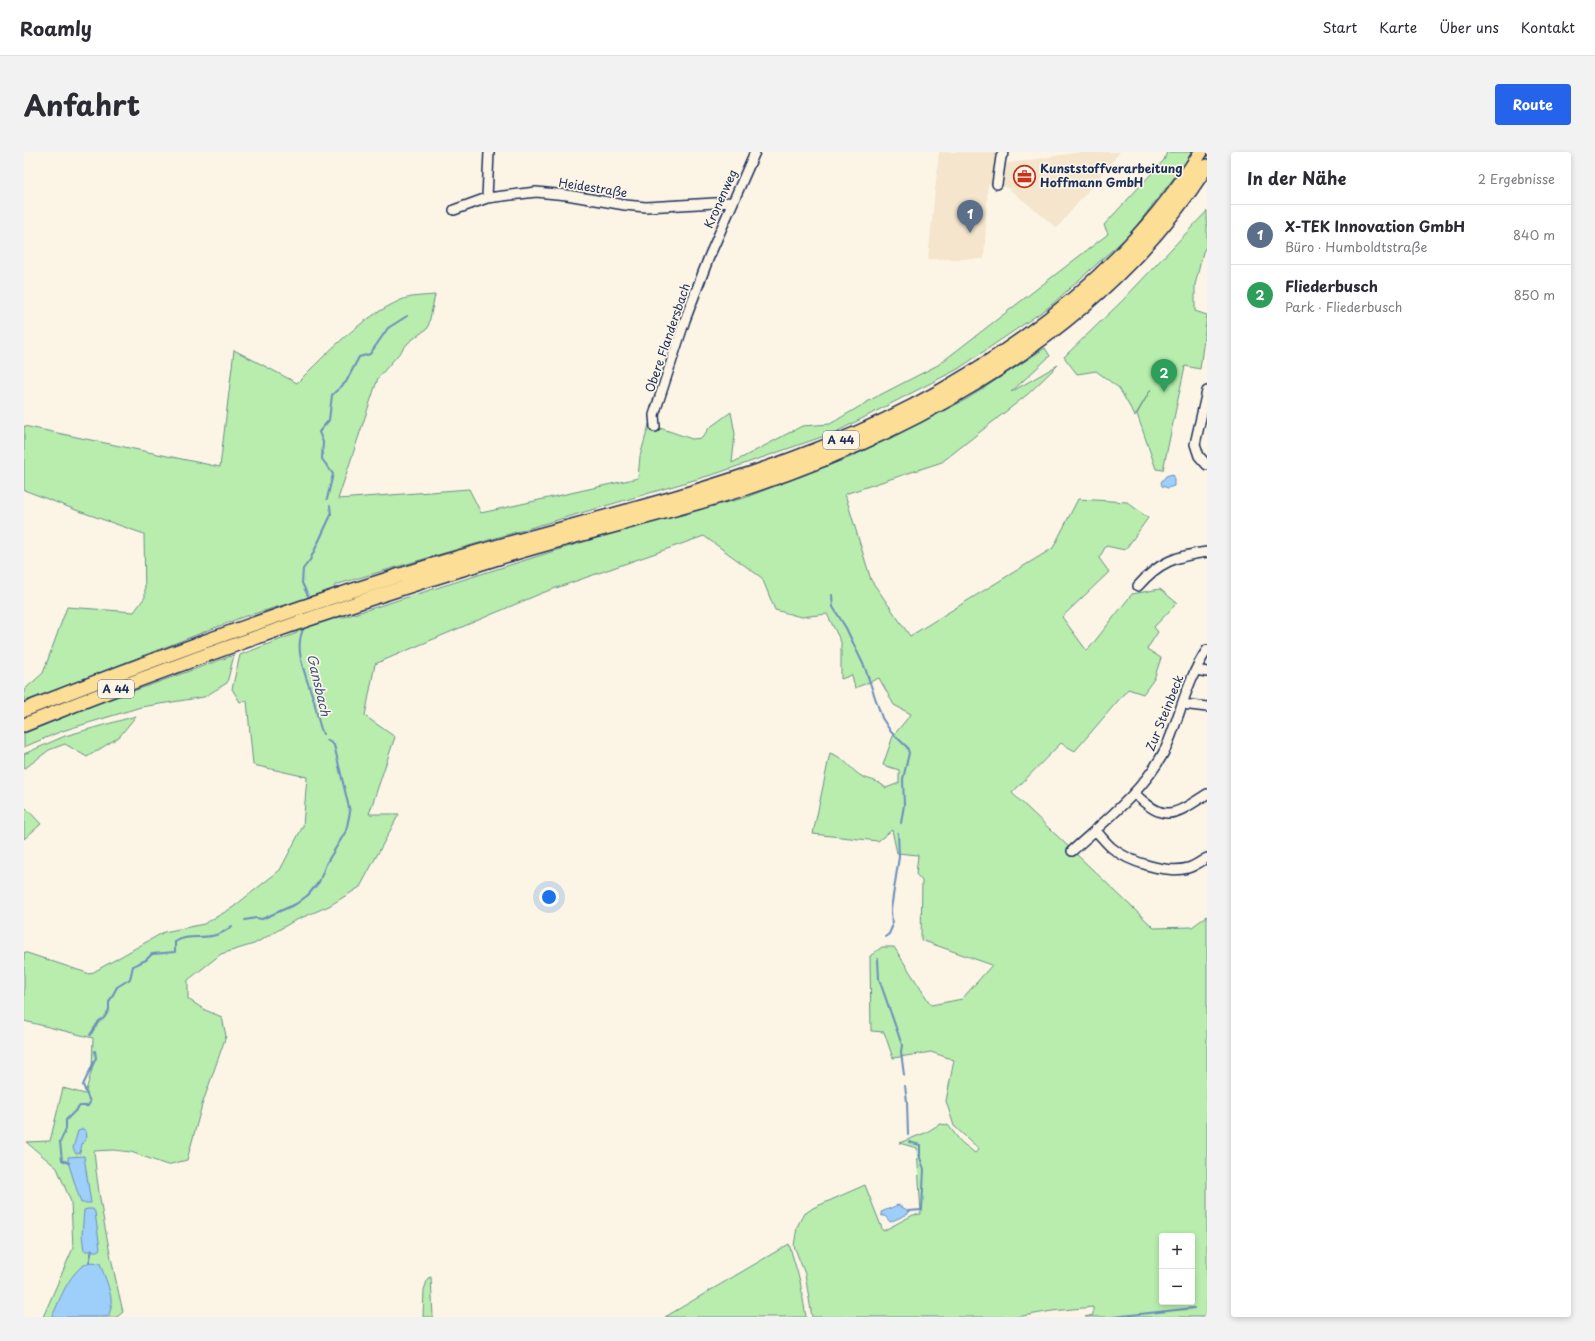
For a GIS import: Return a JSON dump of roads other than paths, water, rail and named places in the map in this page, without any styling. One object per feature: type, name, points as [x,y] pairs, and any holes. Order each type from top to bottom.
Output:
[{"type":"highway","name":"A 44","points":[[24,710],[206,641],[394,577],[551,530],[736,479],[842,440],[900,413],[955,383],[1052,316],[1090,284],[1161,210],[1202,152]]},
{"type":"highway","name":"A 44","points":[[24,725],[210,654],[398,590],[541,545],[740,490],[844,452],[906,422],[1003,366],[1058,326],[1100,292],[1149,242],[1171,216],[1207,166]]},
{"type":"street","points":[[487,198],[489,152]]},
{"type":"street","name":"Kronenweg","points":[[709,256],[755,152]]},
{"type":"street","points":[[997,184],[1001,156],[1004,152]]},
{"type":"street","name":"Heidestraße","points":[[454,210],[487,198],[536,192],[567,195],[646,207],[732,202]]},
{"type":"street","name":"Obere Flandersbach","points":[[655,427],[654,415],[685,320],[709,256]]},
{"type":"street","points":[[1207,391],[1196,444],[1199,456],[1207,465]]},
{"type":"street","points":[[1138,586],[1149,574],[1166,562],[1186,555],[1207,552]]},
{"type":"street","name":"Zur Steinbeck","points":[[1072,851],[1134,793],[1157,763],[1165,749],[1196,670],[1207,650]]},
{"type":"street","points":[[1196,670],[1207,672]]},
{"type":"street","points":[[1182,704],[1207,707]]},
{"type":"street","points":[[1134,793],[1155,811],[1170,813],[1178,812],[1207,794]]},
{"type":"street","points":[[1095,830],[1113,849],[1140,863],[1161,868],[1180,869],[1195,865],[1207,858]]},
{"type":"water","points":[[1172,474],[1174,476],[1174,486],[1168,488],[1162,486],[1161,482],[1166,476]]},
{"type":"water","points":[[83,1129],[86,1131],[87,1137],[82,1144],[80,1153],[76,1154],[73,1148],[78,1131]]},
{"type":"water","points":[[84,1156],[91,1203],[81,1203],[68,1162],[68,1157]]},
{"type":"water","points":[[898,1205],[909,1211],[908,1214],[890,1222],[885,1216],[882,1216],[881,1212]]},
{"type":"water","points":[[93,1209],[95,1212],[100,1249],[97,1251],[84,1251],[82,1235],[84,1210]]},
{"type":"water","points":[[90,1262],[100,1263],[110,1291],[111,1305],[107,1317],[52,1317],[66,1285],[77,1271]]},
{"type":"waterway","name":"Gansbach","points":[[327,499],[333,474],[322,459],[323,442],[319,432],[329,420],[332,395],[346,382],[359,357],[370,354],[388,328],[407,316]]},
{"type":"waterway","name":"Gansbach","points":[[310,600],[302,583],[303,569],[310,560],[331,515],[330,506]]},
{"type":"waterway","points":[[832,595],[833,607],[846,628],[865,668],[882,718],[891,732],[907,747],[909,753],[903,779],[904,805],[901,823]]},
{"type":"waterway","name":"Gansbach","points":[[305,626],[301,635],[300,654],[323,734]]},
{"type":"waterway","name":"Gansbach","points":[[245,920],[256,918],[262,919],[296,904],[308,895],[319,882],[326,864],[346,831],[350,812],[334,745],[327,740]]},
{"type":"waterway","points":[[885,937],[889,934],[892,927],[891,909],[899,857],[898,833]]},
{"type":"waterway","name":"Gansbach","points":[[90,1035],[99,1021],[104,1018],[109,1010],[109,1002],[117,987],[130,979],[133,966],[146,960],[152,954],[175,952],[175,942],[181,939],[209,937],[224,932],[232,926]]},
{"type":"waterway","points":[[878,959],[879,979],[902,1045],[901,1052],[904,1075]]},
{"type":"waterway","name":"Gansbach","points":[[69,1163],[62,1160],[60,1142],[66,1129],[66,1120],[80,1106],[88,1106],[90,1102],[83,1085],[96,1058],[95,1051]]},
{"type":"waterway","points":[[905,1086],[908,1135]]},
{"type":"waterway","points":[[908,1211],[922,1210],[924,1169],[920,1158],[920,1145],[909,1142]]},
{"type":"waterway","name":"Gansbach","points":[[89,1263],[92,1250]]},
{"type":"waterway","points":[[1113,1317],[1194,1308]]},
{"type":"place","name":"Kunststoffverarbeitung Hoffmann GmbH","points":[[1025,176]]},
{"type":"place","name":"X-TEK Innovation GmbH","points":[[970,233]]},
{"type":"place","name":"Fliederbusch","points":[[1164,392]]}]
